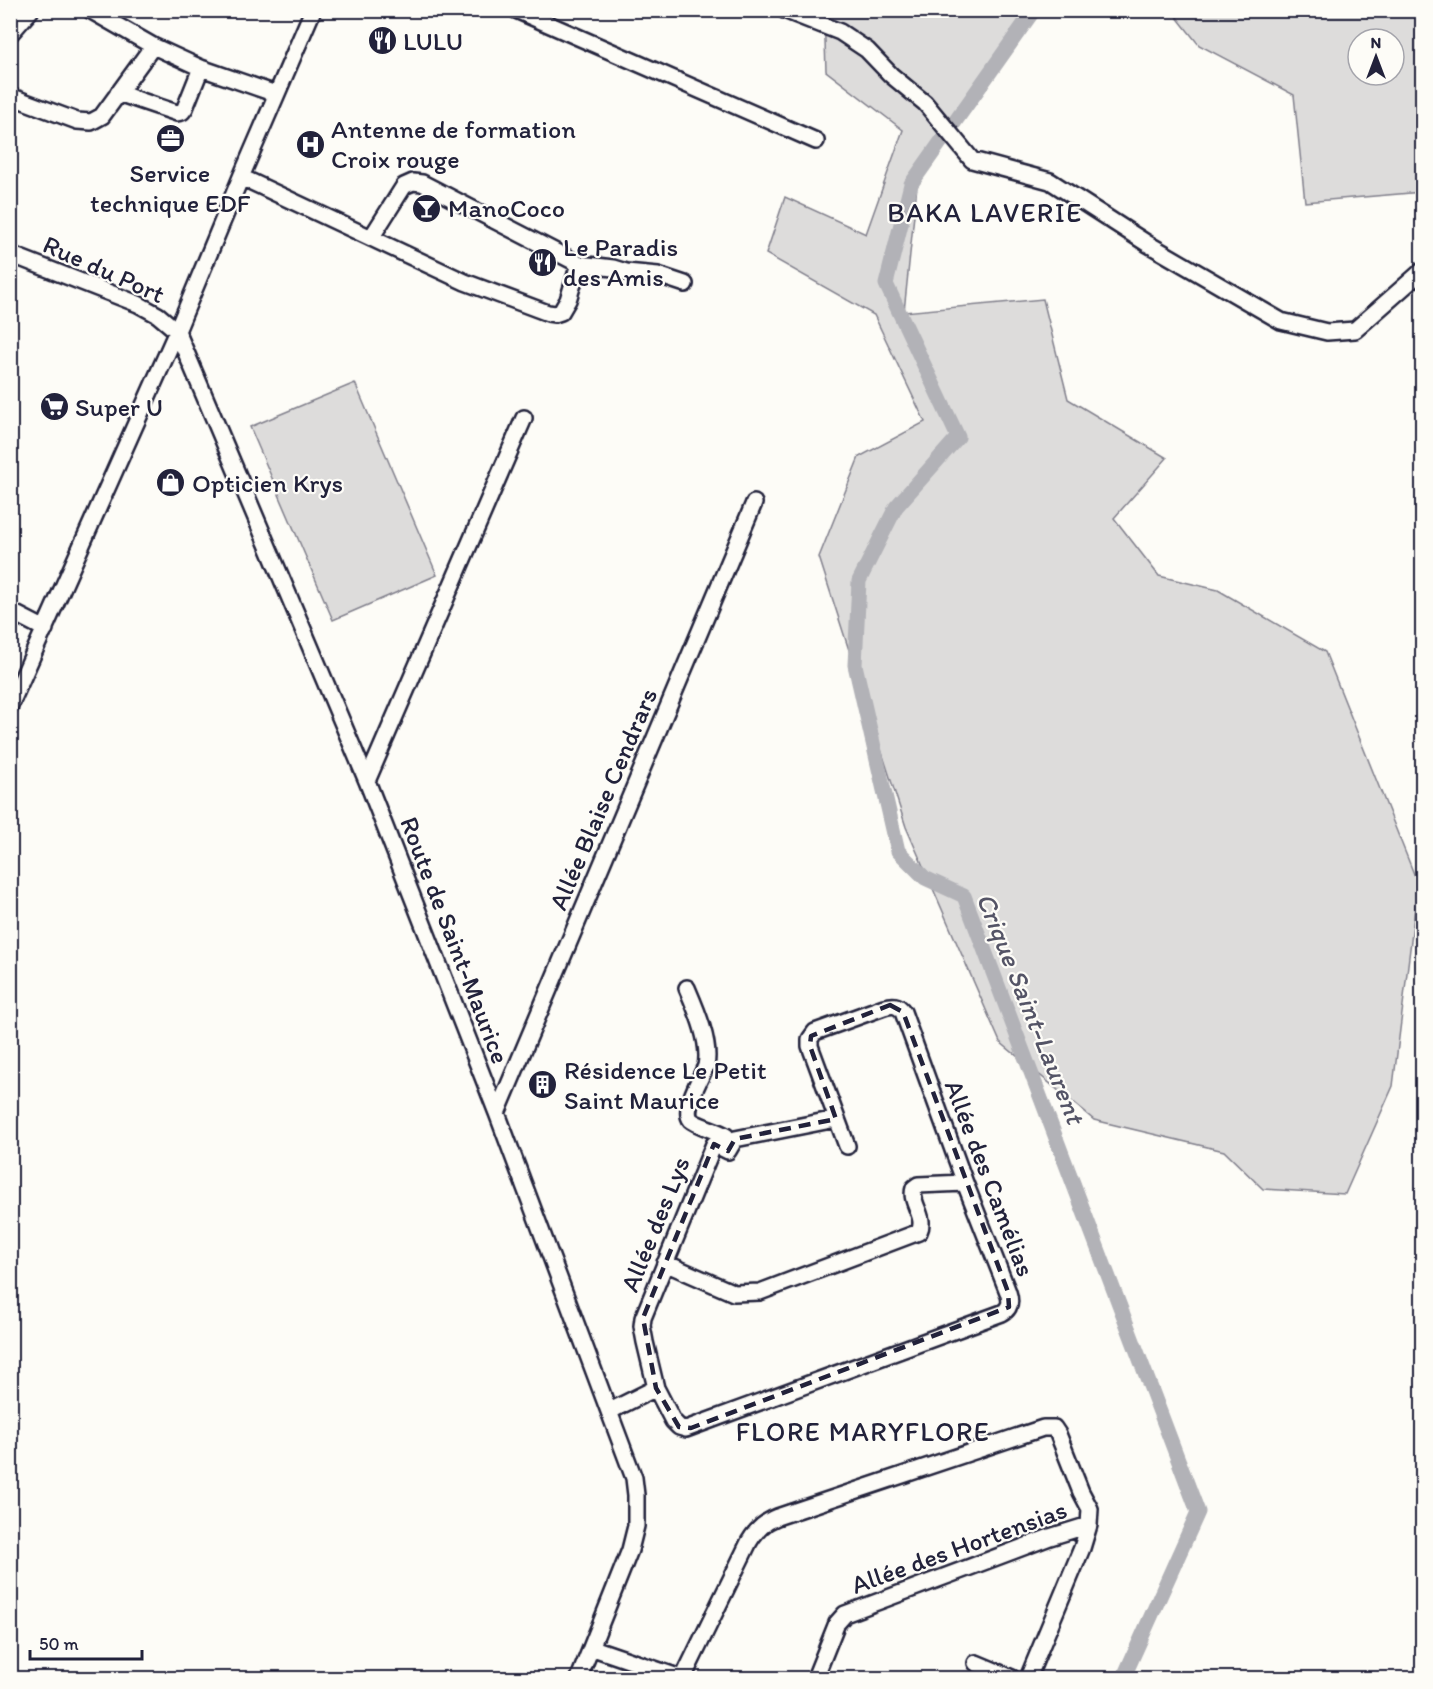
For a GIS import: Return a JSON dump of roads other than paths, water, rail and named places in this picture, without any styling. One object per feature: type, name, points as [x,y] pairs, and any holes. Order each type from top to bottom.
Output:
[{"type":"street","points":[[10,34],[31,10]]},
{"type":"street","points":[[90,10],[153,46],[201,68],[276,94]]},
{"type":"street","points":[[10,706],[177,331],[313,10]]},
{"type":"street","points":[[516,10],[816,141]]},
{"type":"street","points":[[784,10],[840,32],[867,50],[891,75],[925,103],[972,160],[1050,181],[1148,244],[1281,321],[1327,332],[1355,330],[1422,271]]},
{"type":"street","points":[[10,96],[76,121],[86,122],[100,119],[153,46]]},
{"type":"street","points":[[118,93],[182,112],[201,68]]},
{"type":"street","points":[[241,177],[465,282],[548,313],[561,312],[568,300],[579,264]]},
{"type":"street","points":[[371,238],[404,186],[413,182],[422,183],[579,264],[658,275],[685,284]]},
{"type":"street","name":"Rue du Port","points":[[10,254],[138,304],[158,315],[177,331]]},
{"type":"street","name":"Route de Saint-Maurice","points":[[177,331],[367,782],[497,1113],[634,1478],[636,1526],[630,1550],[593,1648],[579,1678]]},
{"type":"street","points":[[367,782],[524,418]]},
{"type":"street","name":"Allée Blaise Cendrars","points":[[497,1113],[753,503]]},
{"type":"street","points":[[10,611],[45,629]]},
{"type":"street","name":"Allée des Lys","points":[[656,1388],[642,1326],[644,1313],[714,1144],[728,1151],[729,1140],[726,1136],[692,1121],[689,1115],[689,1104],[708,1059],[697,1013],[687,988]]},
{"type":"street","name":"Allée des Camélias","points":[[656,1388],[676,1425],[691,1428],[1007,1310],[1010,1296],[965,1183],[903,1012],[897,1006],[884,1007],[815,1032],[811,1036],[810,1046],[836,1119]]},
{"type":"street","points":[[728,1151],[735,1139],[836,1119],[847,1146]]},
{"type":"street","points":[[665,1263],[734,1293],[760,1292],[919,1232],[922,1224],[912,1196],[914,1188],[918,1185],[965,1183]]},
{"type":"street","points":[[610,1411],[656,1388]]},
{"type":"street","points":[[593,1648],[682,1678],[748,1542],[759,1527],[777,1517],[1050,1427],[1054,1428],[1058,1434],[1090,1509],[1089,1525],[1082,1548],[1028,1678]]},
{"type":"street","name":"Allée des Hortensias","points":[[815,1678],[837,1623],[844,1614],[1050,1536],[1089,1525]]},
{"type":"street","points":[[976,1663],[1012,1678]]},
{"type":"waterway","name":"Crique Saint-Laurent","points":[[1034,10],[911,184],[886,284],[958,437],[896,507],[859,581],[855,665],[898,851],[925,878],[964,896],[1198,1512],[1126,1672],[1128,1678]]},
{"type":"place","name":"LULU","points":[[382,41]]},
{"type":"place","name":"Service technique EDF","points":[[170,139]]},
{"type":"place","name":"Antenne de formation Croix rouge","points":[[310,144]]},
{"type":"place","name":"ManoCoco","points":[[427,208]]},
{"type":"place","name":"Le Paradis des Amis","points":[[542,262]]},
{"type":"place","name":"Super U","points":[[54,407]]},
{"type":"place","name":"Opticien Krys","points":[[171,483]]},
{"type":"place","name":"Résidence Le Petit Saint Maurice","points":[[543,1085]]},
{"type":"district","name":"BAKA LAVERIE","points":[[985,212]]},
{"type":"district","name":"FLORE MARYFLORE","points":[[863,1431]]}]
